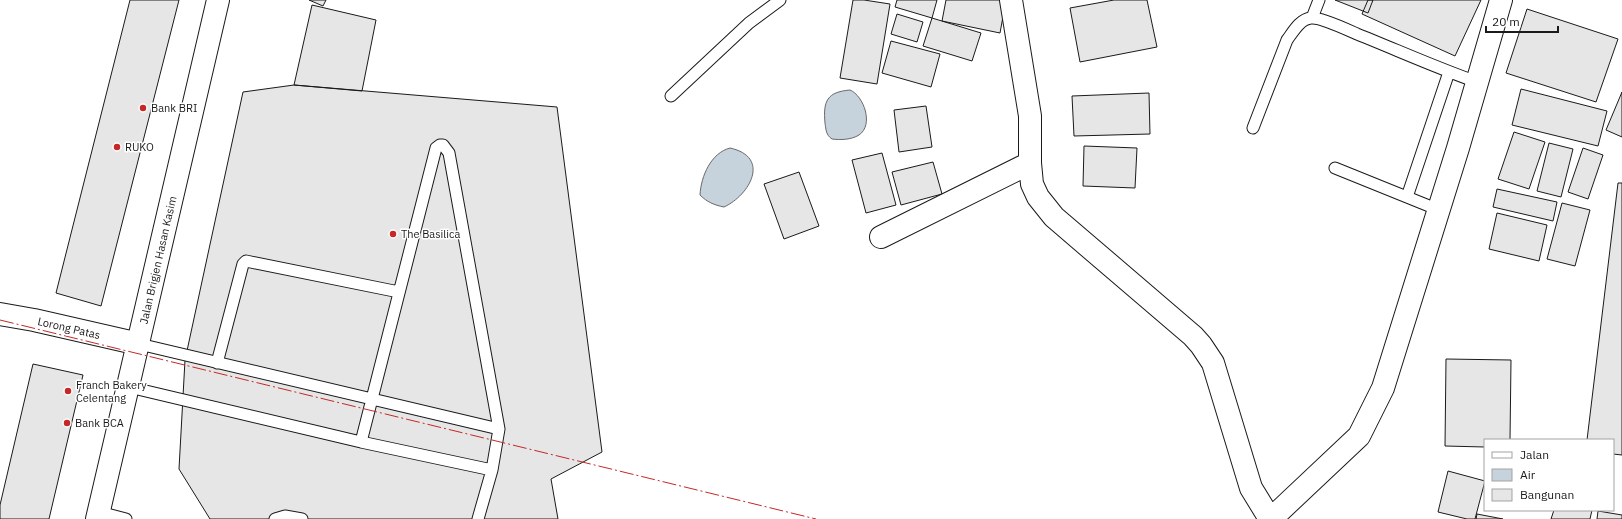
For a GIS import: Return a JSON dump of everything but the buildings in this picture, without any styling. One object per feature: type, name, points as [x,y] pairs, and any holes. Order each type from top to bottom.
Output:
[{"type":"street","name":"Jalan Brigjen Hasan Kasim","points":[[98,516],[218,0]]},
{"type":"street","points":[[1011,0],[1030,116],[1030,163],[1032,184],[1038,197],[1054,216],[1193,336],[1201,345],[1213,363],[1251,488],[1271,519],[1360,436],[1383,388],[1434,208],[1477,82],[1501,0]]},
{"type":"street","points":[[881,237],[1030,163]]},
{"type":"street","name":"Lorong Patas","points":[[0,314],[34,320],[138,344]]},
{"type":"lane","points":[[671,96],[749,23],[780,0]]},
{"type":"lane","points":[[1312,18],[1319,0]]},
{"type":"lane","points":[[1254,128],[1287,40],[1303,21],[1312,18],[1334,24],[1477,82]]},
{"type":"lane","points":[[1407,198],[1452,73]]},
{"type":"lane","points":[[362,442],[371,399],[436,148],[443,145],[449,153],[499,429],[492,470],[478,519]]},
{"type":"lane","points":[[1335,168],[1434,208]]},
{"type":"lane","points":[[217,363],[243,264],[246,261],[399,292]]},
{"type":"lane","points":[[138,344],[499,429]]},
{"type":"lane","points":[[129,387],[362,442],[492,470]]},
{"type":"lane","points":[[98,516],[126,519]]},
{"type":"lane","points":[[275,519],[285,516],[302,519]]},
{"type":"water","points":[[850,90],[855,93],[863,104],[866,125],[856,137],[838,140],[832,139],[827,134],[826,128],[826,103],[831,96],[836,93]]},
{"type":"water","points":[[730,148],[743,153],[750,159],[753,167],[752,176],[742,194],[724,207],[705,200],[700,195],[702,180],[708,166],[717,155]]},
{"type":"power","points":[[0,320],[816,519]]},
{"type":"place","name":"Bank BRI","points":[[143,108]]},
{"type":"place","name":"RUKO","points":[[117,147]]},
{"type":"place","name":"The Basilica","points":[[393,234]]},
{"type":"place","name":"Franch Bakery Celentang","points":[[68,391]]},
{"type":"place","name":"Bank BCA","points":[[67,423]]}]
